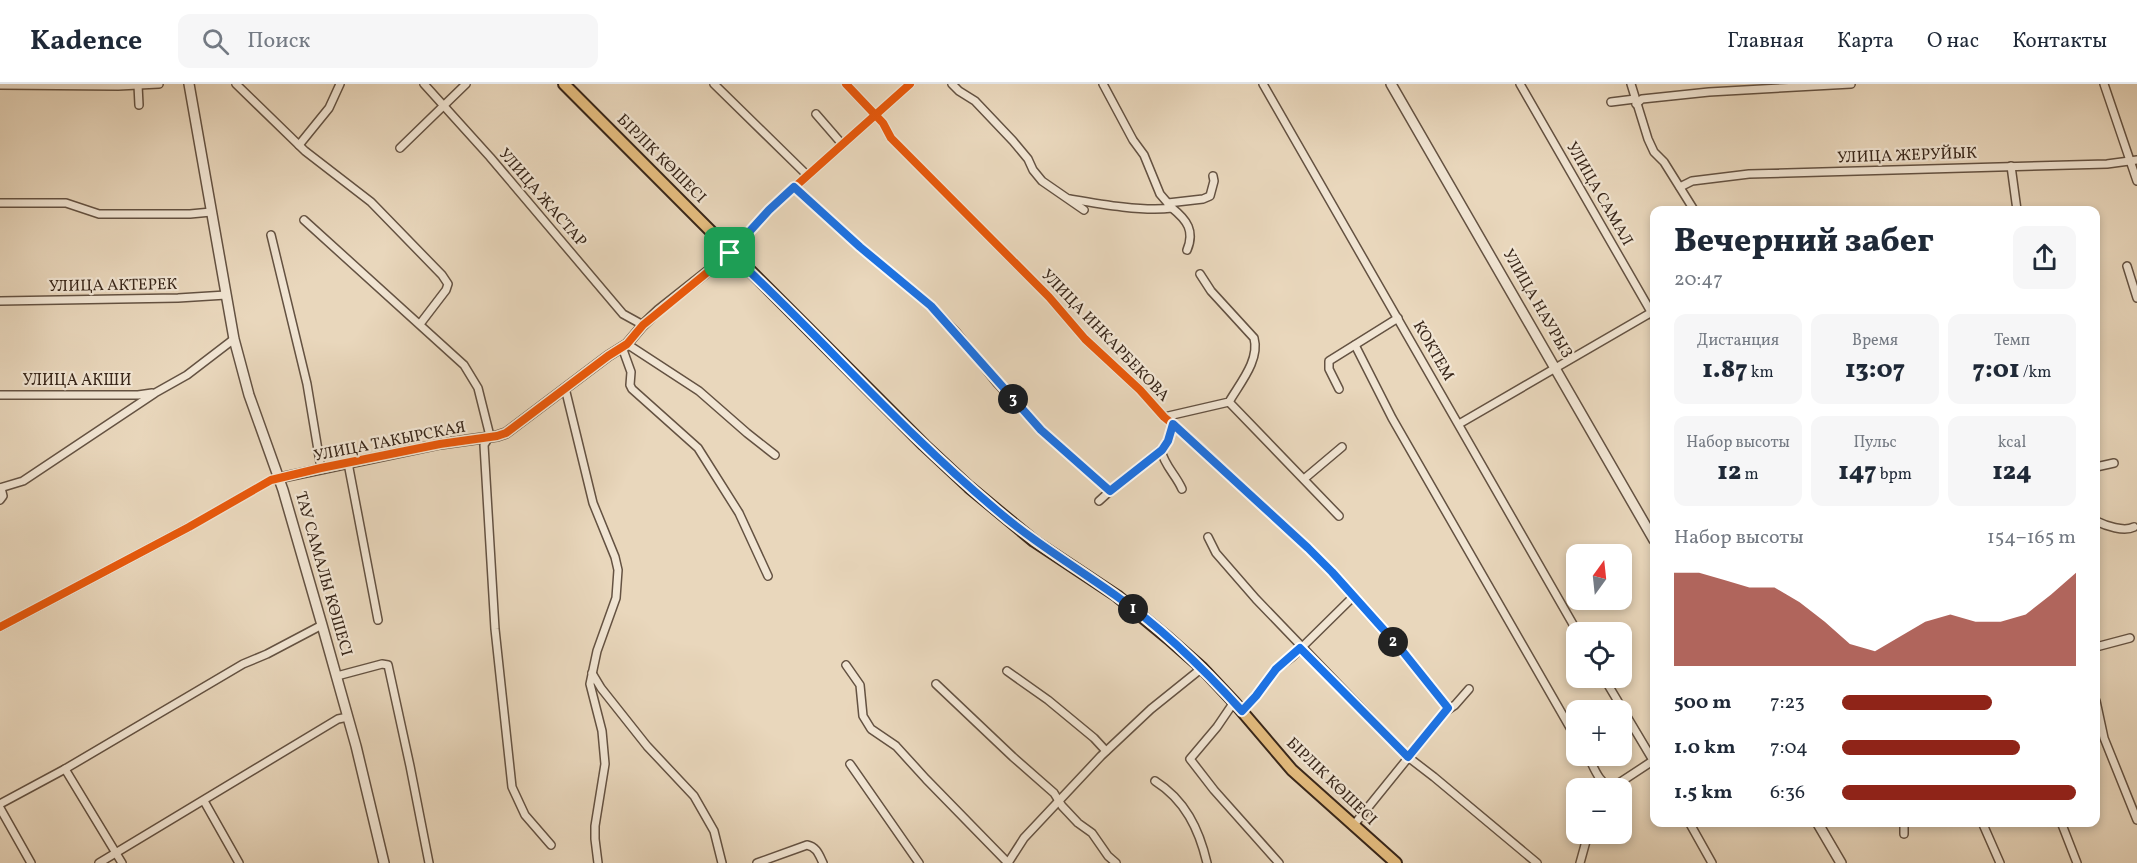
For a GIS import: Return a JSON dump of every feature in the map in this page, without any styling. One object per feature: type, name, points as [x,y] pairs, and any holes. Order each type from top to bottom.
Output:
[{"type":"main road","name":"БІРЛІК КӨШЕСІ","points":[[564,84],[924,445],[969,487],[1034,541],[1117,596],[1202,668],[1292,770],[1396,863]]},
{"type":"street","points":[[0,85],[159,84]]},
{"type":"street","name":"ТАУ САМАЛЫ КӨШЕСІ","points":[[189,84],[234,339],[252,406],[279,478],[337,676],[384,863]]},
{"type":"street","points":[[236,84],[299,146],[372,202],[448,284],[420,324]]},
{"type":"street","points":[[299,146],[329,108],[340,84]]},
{"type":"street","name":"УЛИЦА ЖАСТАР","points":[[424,84],[490,156],[623,314],[643,325]]},
{"type":"street","points":[[400,148],[466,84]]},
{"type":"street","points":[[714,84],[807,175]]},
{"type":"street","name":"УЛИЦА ИНКАРБЕКОВА","points":[[846,84],[887,129],[891,138],[1049,297],[1085,339],[1140,390],[1164,417],[1308,548],[1400,648],[1448,708]]},
{"type":"street","points":[[730,253],[769,210],[910,84]]},
{"type":"street","points":[[952,84],[975,101],[1013,141],[1042,181],[1084,210]]},
{"type":"street","points":[[1103,84],[1133,140],[1144,155],[1157,187],[1170,206],[1185,219],[1190,242],[1187,250]]},
{"type":"street","name":"КОКТЕМ","points":[[1263,84],[1572,622]]},
{"type":"street","name":"УЛИЦА НАУРЫЗ","points":[[1391,84],[1557,368],[1650,533]]},
{"type":"street","name":"УЛИЦА САМАЛ","points":[[1520,84],[1650,310]]},
{"type":"street","points":[[1631,84],[1654,152],[1664,162],[1692,206]]},
{"type":"street","points":[[1611,102],[1699,93],[1851,84]]},
{"type":"street","points":[[2104,84],[2134,160],[2137,181]]},
{"type":"street","points":[[138,85],[139,105]]},
{"type":"street","points":[[816,114],[842,144]]},
{"type":"street","name":"УЛИЦА ЖЕРУЙЫК","points":[[1680,187],[1692,181],[1749,174],[2134,160]]},
{"type":"street","points":[[2011,166],[2016,206]]},
{"type":"street","points":[[1068,198],[1144,209],[1170,206],[1210,196],[1213,176]]},
{"type":"street","points":[[794,187],[868,254],[931,306],[1041,430],[1110,491]]},
{"type":"street","points":[[0,203],[66,203],[99,214],[211,212]]},
{"type":"street","points":[[304,220],[464,365],[478,388],[489,437],[484,445],[495,618],[512,787],[525,815],[551,845]]},
{"type":"street","points":[[271,235],[308,384],[321,468]]},
{"type":"street","name":"УЛИЦА ТАКЫРСКАЯ","points":[[279,478],[440,444],[506,433],[625,345],[643,325],[730,253]]},
{"type":"street","points":[[2127,266],[2137,298]]},
{"type":"street","points":[[1164,417],[1229,402],[1254,358],[1256,347],[1254,338],[1211,291],[1200,274]]},
{"type":"street","name":"УЛИЦА АКТЕРЕК","points":[[0,301],[226,295]]},
{"type":"street","points":[[1459,424],[1650,317]]},
{"type":"street","points":[[1339,389],[1328,364],[1334,357],[1398,318]]},
{"type":"street","points":[[0,500],[3,496],[0,488],[23,481],[155,393],[187,375],[234,339]]},
{"type":"street","points":[[625,345],[699,392],[775,455]]},
{"type":"street","points":[[625,345],[632,390],[698,448],[739,513],[768,576]]},
{"type":"street","points":[[1355,345],[1392,418],[1566,721]]},
{"type":"street","points":[[565,388],[593,502],[618,570],[616,598],[592,673],[592,697],[602,731],[605,764],[595,839],[598,863]]},
{"type":"street","name":"УЛИЦА АКШИ","points":[[0,395],[155,393]]},
{"type":"street","points":[[1229,402],[1339,516]]},
{"type":"street","points":[[1099,501],[1161,450],[1168,441],[1173,424]]},
{"type":"street","points":[[1304,478],[1342,447]]},
{"type":"street","points":[[1161,450],[1163,460],[1182,489]]},
{"type":"street","points":[[348,463],[378,620]]},
{"type":"street","points":[[2100,466],[2114,463]]},
{"type":"street","points":[[0,627],[189,527],[271,480],[279,478]]},
{"type":"street","points":[[2100,522],[2122,529],[2134,526]]},
{"type":"street","points":[[1208,537],[1216,553],[1300,648],[1408,757],[1537,863]]},
{"type":"street","points":[[1279,863],[1214,790],[1190,759],[1217,727],[1238,707],[1256,696],[1276,669],[1353,597]]},
{"type":"street","points":[[31,863],[0,806],[243,664],[322,625]]},
{"type":"street","points":[[2100,645],[2130,638]]},
{"type":"street","points":[[337,676],[382,664],[388,665],[429,863]]},
{"type":"street","points":[[846,665],[860,685],[863,716],[871,729],[896,746],[1008,863],[1024,838],[1106,751],[1151,709],[1202,668]]},
{"type":"street","points":[[1007,671],[1048,700],[1094,738],[1106,751]]},
{"type":"street","points":[[592,673],[601,688],[647,746],[694,796],[714,831],[722,863]]},
{"type":"street","points":[[936,684],[1013,757],[1039,778],[1070,815],[1092,833],[1108,856],[1116,863]]},
{"type":"street","points":[[1610,688],[1650,754]]},
{"type":"street","points":[[1353,826],[1448,708],[1455,705],[1469,689]]},
{"type":"street","points":[[99,863],[338,719],[348,717]]},
{"type":"street","points":[[2100,719],[2104,738],[2137,820]]},
{"type":"street","points":[[850,764],[920,863]]},
{"type":"street","points":[[1594,766],[1604,784],[1613,787],[1650,764]]},
{"type":"street","points":[[64,769],[122,863]]},
{"type":"street","points":[[1155,781],[1180,801],[1197,828],[1207,863]]},
{"type":"street","points":[[204,801],[239,863]]},
{"type":"street","points":[[1692,827],[1713,863]]},
{"type":"street","points":[[1820,827],[1841,863]]},
{"type":"street","points":[[1904,827],[1904,834]]},
{"type":"street","points":[[1984,827],[2000,863]]},
{"type":"street","points":[[2063,827],[2077,863]]},
{"type":"street","points":[[1580,863],[1585,844]]},
{"type":"street","points":[[757,863],[807,845],[816,850],[823,863]]},
{"type":"cycle path","points":[[846,84],[883,123],[891,138],[1049,297],[1085,339],[1140,390],[1164,417],[1198,445],[1332,572],[1400,648],[1448,708]]},
{"type":"cycle path","points":[[0,627],[189,527],[271,480],[440,444],[506,433],[627,344],[643,325],[731,253],[769,210],[910,84]]},
{"type":"route","points":[[794,187],[833,224],[931,306],[1041,430],[1110,491],[1162,450],[1168,441],[1173,424],[1332,572],[1400,648],[1448,708],[1408,757],[1300,648],[1276,669],[1242,711],[1202,668],[1117,596],[1034,541],[969,487],[730,253],[769,210],[794,187]]}]
